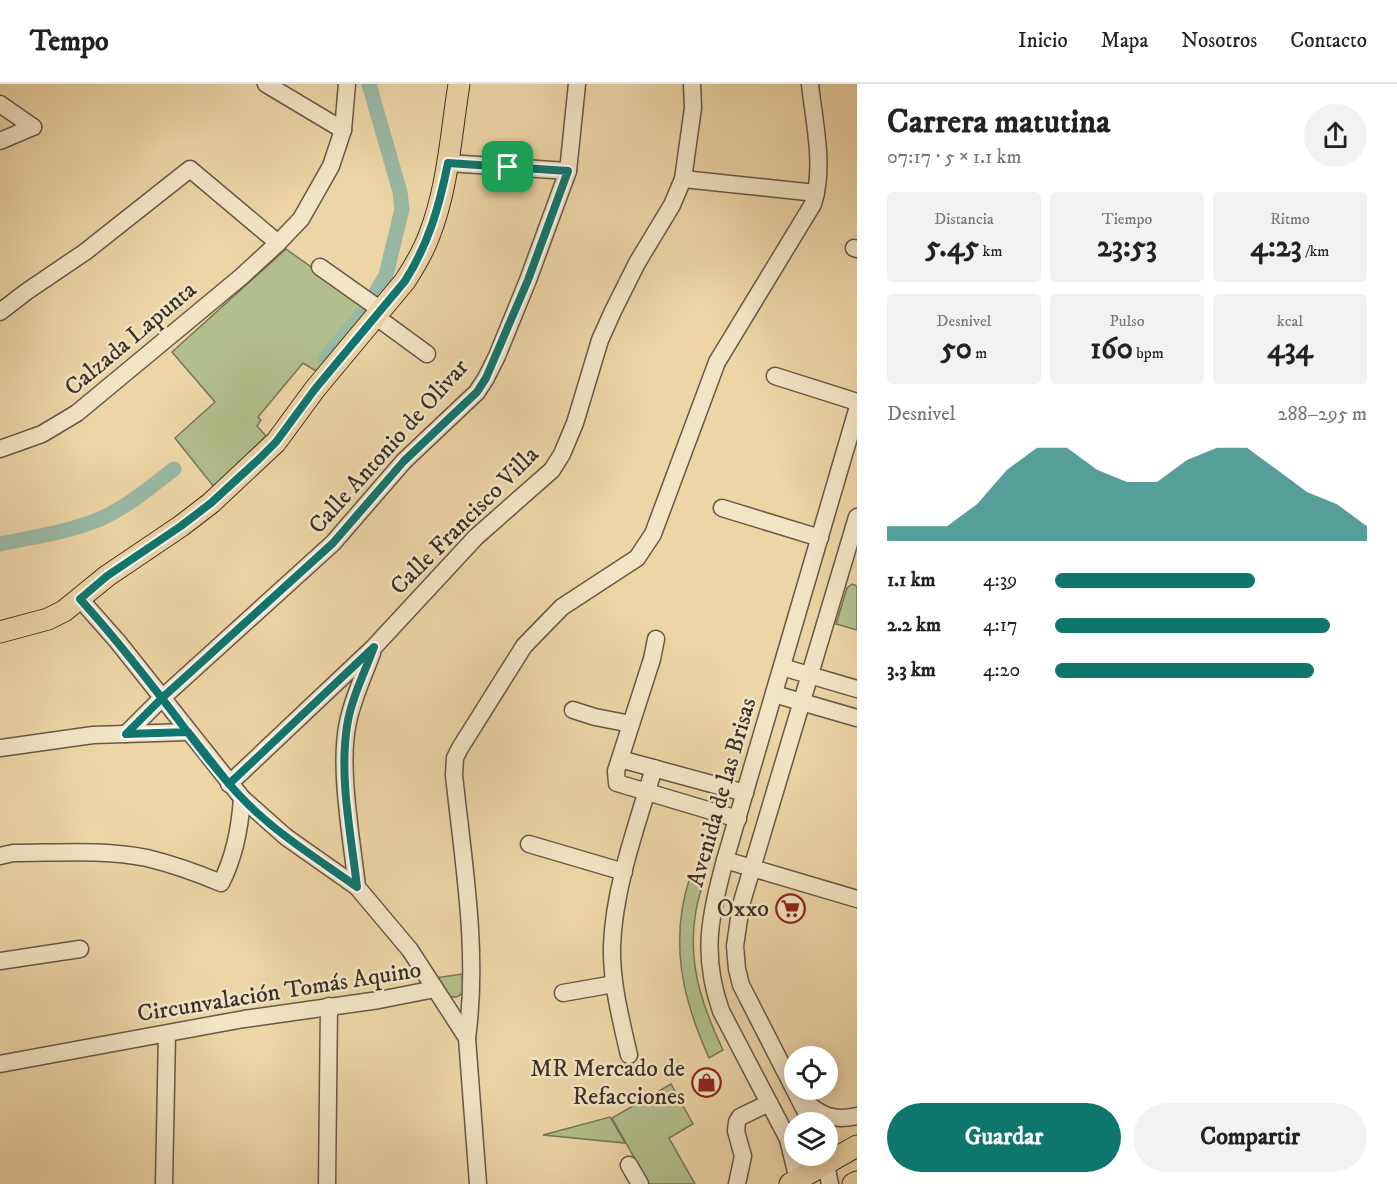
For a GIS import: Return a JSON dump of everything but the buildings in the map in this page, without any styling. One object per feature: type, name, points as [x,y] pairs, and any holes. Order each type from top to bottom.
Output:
[{"type":"main road","points":[[0,632],[48,619],[64,611],[107,576],[211,503],[276,442],[373,307],[405,281],[429,235],[448,163],[459,84]]},
{"type":"main road","points":[[838,1154],[857,1146]]},
{"type":"main road","points":[[796,1182],[817,1166]]},
{"type":"street","points":[[266,84],[343,130]]},
{"type":"street","name":"Calzada Lapunta","points":[[0,449],[42,434],[77,413],[241,277],[278,243],[300,219],[331,166],[343,130],[346,84]]},
{"type":"street","name":"Calle Antonio de Olivar","points":[[126,734],[162,698],[333,543],[404,461],[477,392],[497,356],[568,171],[577,84]]},
{"type":"street","name":"Calle Francisco Villa","points":[[229,784],[374,647],[476,537],[552,470],[562,454],[575,423],[600,340],[613,311],[637,263],[672,205],[683,179],[693,108],[692,84]]},
{"type":"street","points":[[467,1038],[472,996],[468,902],[454,775],[455,758],[524,646],[562,608],[628,565],[642,552],[653,534],[717,362],[813,204],[816,193],[817,156],[810,84]]},
{"type":"street","points":[[0,104],[33,127],[0,141]]},
{"type":"street","points":[[448,163],[568,171]]},
{"type":"street","points":[[0,312],[85,252],[190,169],[278,243]]},
{"type":"street","points":[[683,179],[816,193]]},
{"type":"street","points":[[320,267],[373,307],[427,354]]},
{"type":"street","points":[[775,376],[857,402]]},
{"type":"street","name":"Avenida de las Brisas","points":[[796,1182],[788,1139],[721,1011],[714,991],[708,946],[709,929],[712,907],[725,860],[857,410]]},
{"type":"street","points":[[722,508],[820,538]]},
{"type":"street","points":[[784,1070],[747,1000],[736,969],[737,923],[809,675],[851,561],[857,517]]},
{"type":"street","points":[[80,599],[118,642],[229,784],[286,837],[357,887],[410,950],[435,989]]},
{"type":"street","points":[[656,639],[615,774],[616,781],[619,785],[738,819]]},
{"type":"street","name":"Calle Francisco Villa","points":[[357,887],[348,807],[345,749],[347,723],[374,647]]},
{"type":"street","points":[[782,667],[857,689]]},
{"type":"street","points":[[774,694],[857,718]]},
{"type":"street","points":[[573,710],[631,724]]},
{"type":"street","points":[[0,748],[93,735],[188,732]]},
{"type":"street","points":[[620,759],[745,793]]},
{"type":"street","points":[[629,1055],[614,984],[612,948],[615,910],[654,768]]},
{"type":"street","points":[[0,856],[34,853],[130,855],[170,864],[221,883],[235,850],[242,798]]},
{"type":"street","points":[[529,844],[624,872]]},
{"type":"street","points":[[725,860],[857,899]]},
{"type":"street","points":[[0,961],[80,949]]},
{"type":"street","points":[[563,993],[614,984]]},
{"type":"street","name":"Circunvalación Tomás Aquino","points":[[0,1064],[435,989],[467,1038],[478,1184]]},
{"type":"street","points":[[445,1003],[461,1004],[472,996]]},
{"type":"street","points":[[327,1184],[329,1006]]},
{"type":"street","points":[[165,1184],[167,1034]]},
{"type":"street","points":[[802,1100],[825,1116],[838,1120],[857,1116]]},
{"type":"street","points":[[737,1184],[743,1156],[735,1131],[737,1122],[740,1117],[769,1103]]},
{"type":"street","points":[[629,1165],[640,1184]]},
{"type":"street","points":[[827,1166],[830,1184]]},
{"type":"green space","points":[[286,249],[366,306],[322,355],[326,361],[316,371],[303,363],[258,417],[261,420],[257,426],[266,436],[214,487],[175,438],[215,402],[172,352]]},
{"type":"green space","points":[[852,584],[857,586],[857,630],[836,624],[847,588]]},
{"type":"green space","points":[[690,877],[704,881],[697,903],[694,925],[695,967],[706,1009],[723,1050],[709,1058],[692,1013],[682,969],[680,924]]},
{"type":"green space","points":[[462,974],[464,991],[455,997],[451,997],[435,978]]},
{"type":"green space","points":[[671,1084],[693,1124],[669,1138],[695,1184],[649,1184],[612,1118]]},
{"type":"green space","points":[[610,1117],[625,1143],[543,1135]]},
{"type":"waterway","points":[[325,358],[367,308],[386,275],[402,209],[400,192],[369,84]]},
{"type":"waterway","points":[[0,544],[63,531],[100,519],[129,503],[174,469]]},
{"type":"place","name":"Oxxo","points":[[790,908]]},
{"type":"place","name":"MR Mercado de Refacciones","points":[[706,1082]]},
{"type":"route","points":[[508,167],[448,163],[429,235],[405,281],[315,389],[276,442],[211,503],[107,576],[80,599],[118,642],[162,698],[188,732],[229,784],[242,798],[286,837],[357,887],[348,807],[345,749],[347,723],[374,647],[229,784],[188,732],[126,734],[162,698],[315,561],[404,461],[477,392],[497,356],[568,171],[508,167]]}]
